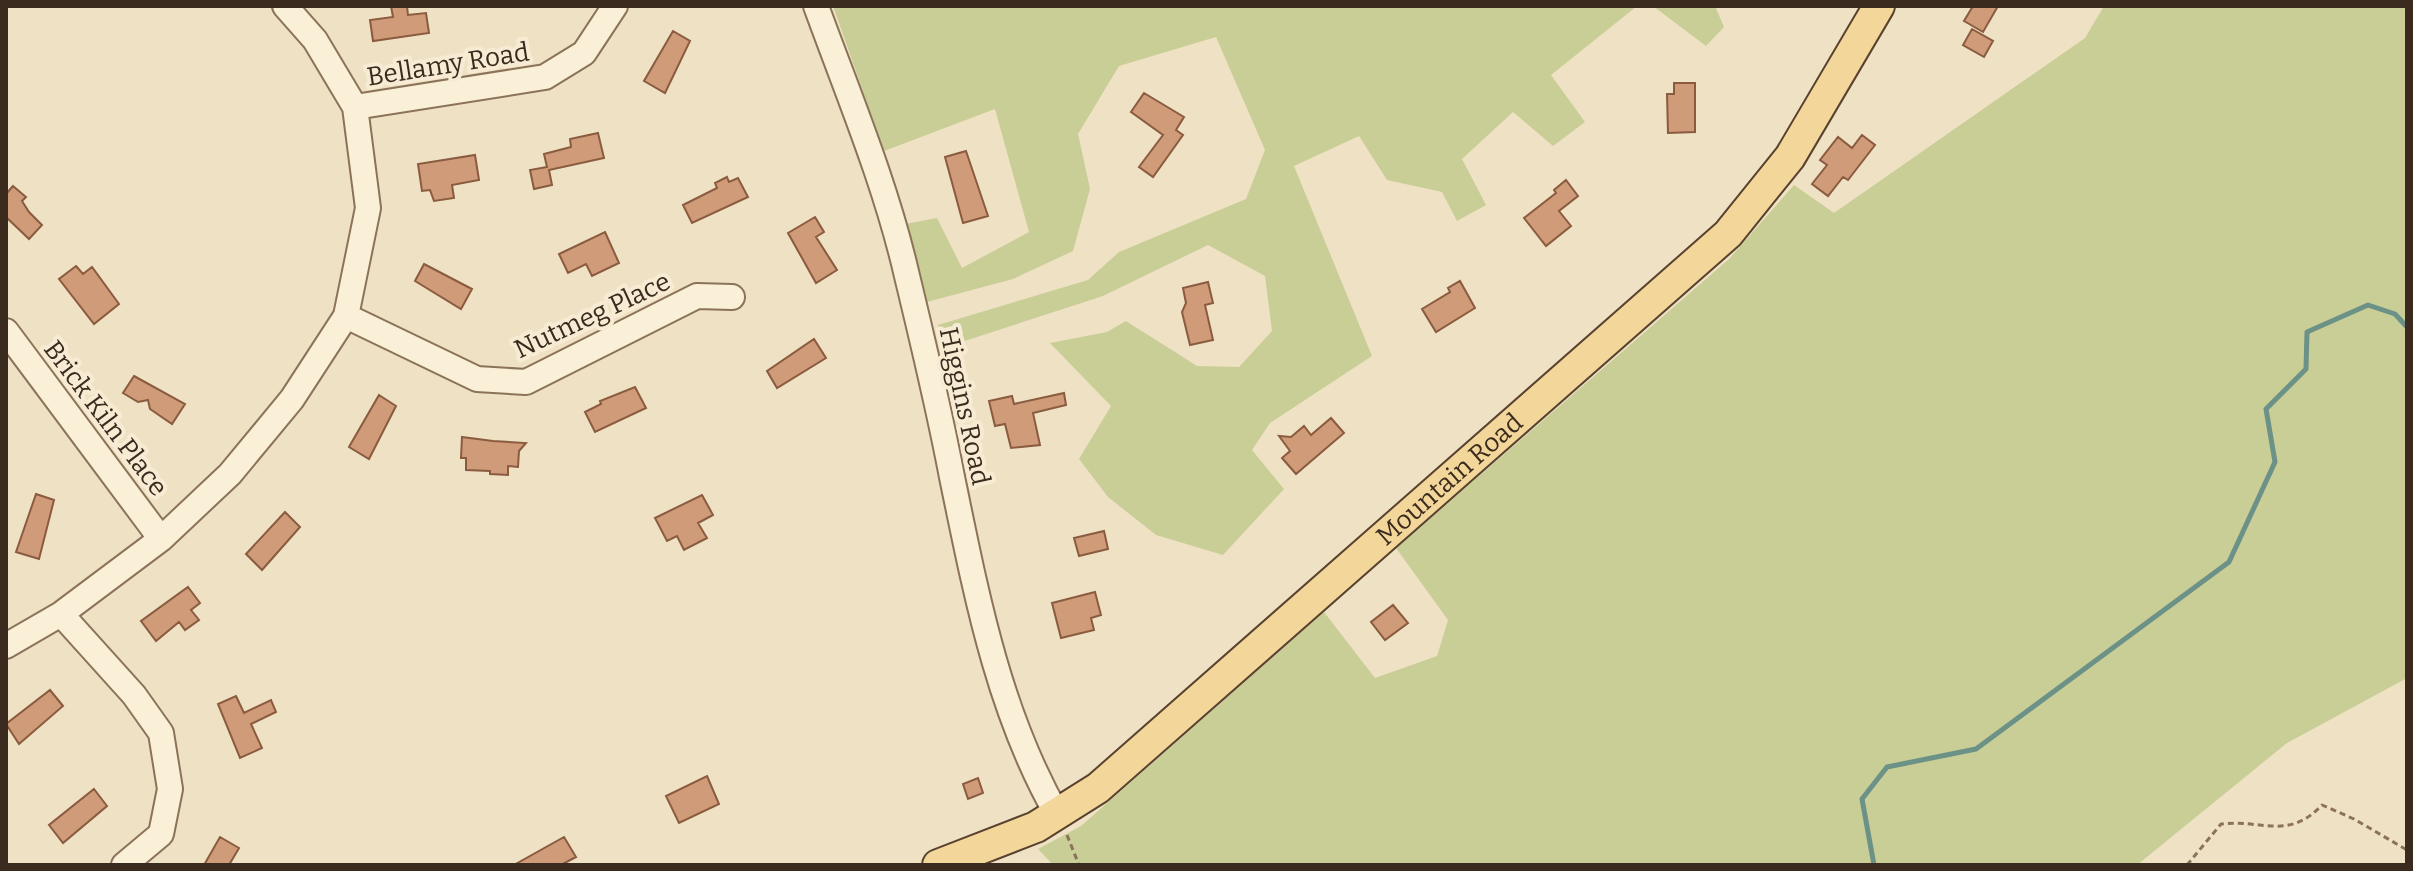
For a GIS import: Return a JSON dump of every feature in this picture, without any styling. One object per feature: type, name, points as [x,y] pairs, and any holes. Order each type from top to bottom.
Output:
[{"type":"main road","name":"Mountain Road","points":[[938,865],[1012,838],[1058,816],[1135,758],[1436,488],[1728,234],[1790,157],[1879,6]]},
{"type":"street","points":[[6,646],[61,614],[161,539],[230,474],[275,420],[346,316],[368,208],[355,107],[315,40],[285,6]]},
{"type":"street","name":"Bellamy Road","points":[[355,107],[545,77],[584,53],[615,6]]},
{"type":"street","name":"Higgins Road","points":[[816,6],[865,140],[906,271],[977,603],[995,667],[1028,754],[1058,816]]},
{"type":"street","name":"Nutmeg Place","points":[[346,316],[477,379],[526,382],[697,296],[732,297]]},
{"type":"street","name":"Brick Kiln Place","points":[[6,331],[161,539]]},
{"type":"street","points":[[61,614],[134,695],[161,733],[170,789],[161,834],[124,865]]},
{"type":"path","points":[[2187,865],[2221,824],[2241,821],[2270,829],[2308,820],[2322,805],[2354,819],[2407,850]]},
{"type":"path","points":[[1058,816],[1079,865]]},
{"type":"green space","points":[[833,6],[1637,6],[1551,75],[1585,122],[1553,146],[1513,112],[1462,159],[1486,205],[1457,221],[1442,192],[1387,180],[1359,136],[1294,166],[1372,356],[1270,423],[1252,450],[1284,489],[1223,555],[1156,535],[1108,497],[1079,459],[1111,406],[1050,343],[1107,332],[1126,321],[1197,366],[1239,367],[1272,331],[1265,276],[1208,245],[1103,296],[943,348],[938,325],[1088,280],[1119,252],[1246,199],[1265,150],[1216,37],[1119,66],[1078,134],[1090,189],[1073,251],[1013,279],[927,302],[905,224],[937,218],[962,268],[1029,232],[995,109],[884,151]]},
{"type":"green space","points":[[1653,6],[1715,6],[1724,27],[1706,46]]},
{"type":"green space","points":[[2104,6],[2407,6],[2407,678],[2287,743],[2137,865],[1053,865],[1038,849],[1081,826],[1324,612],[1375,678],[1437,656],[1448,620],[1396,548],[1729,259],[1794,185],[1834,213],[2085,38]]},
{"type":"building","points":[[391,6],[407,6],[408,15],[426,13],[429,33],[373,41],[370,20],[393,17]]},
{"type":"building","points":[[1973,6],[1998,6],[1983,32],[1964,21]]},
{"type":"building","points":[[1972,29],[1993,41],[1984,57],[1963,45]]},
{"type":"building","points":[[673,31],[690,41],[665,93],[644,81]]},
{"type":"building","points":[[1674,83],[1695,83],[1695,132],[1668,133],[1667,94],[1674,94]]},
{"type":"building","points":[[1144,93],[1184,117],[1176,130],[1183,135],[1153,177],[1139,167],[1163,135],[1131,112]]},
{"type":"building","points":[[598,133],[604,158],[549,170],[552,185],[534,189],[530,170],[547,167],[544,154],[571,147],[570,139]]},
{"type":"building","points":[[1862,135],[1875,145],[1848,180],[1843,177],[1828,196],[1812,184],[1827,165],[1820,160],[1838,137],[1852,148]]},
{"type":"building","points":[[966,151],[988,216],[963,223],[945,157]]},
{"type":"building","points":[[475,155],[479,180],[452,185],[454,198],[434,201],[430,190],[422,191],[418,164]]},
{"type":"building","points":[[727,177],[729,182],[738,178],[748,197],[692,223],[683,205],[717,188],[715,183]]},
{"type":"building","points":[[1566,180],[1578,196],[1559,211],[1571,226],[1546,246],[1524,218],[1556,193],[1554,190]]},
{"type":"building","points":[[13,186],[26,197],[22,201],[42,225],[29,239],[6,217],[6,194]]},
{"type":"building","points":[[815,217],[824,232],[816,237],[837,270],[816,283],[788,233]]},
{"type":"building","points":[[605,232],[619,263],[592,276],[586,264],[568,273],[559,254]]},
{"type":"building","points":[[424,264],[472,289],[461,309],[415,281]]},
{"type":"building","points":[[76,266],[83,274],[92,267],[119,304],[94,324],[59,279]]},
{"type":"building","points":[[1460,281],[1475,308],[1436,332],[1422,309],[1450,292],[1448,288]]},
{"type":"building","points":[[1208,282],[1213,303],[1205,305],[1213,340],[1190,345],[1182,312],[1186,303],[1183,288]]},
{"type":"building","points":[[814,339],[826,358],[777,388],[767,371]]},
{"type":"building","points":[[134,376],[185,404],[172,424],[150,409],[148,400],[138,402],[123,393]]},
{"type":"building","points":[[635,387],[646,408],[595,432],[585,412],[601,404],[600,401]]},
{"type":"building","points":[[1064,393],[1066,405],[1033,413],[1040,445],[1011,448],[1005,424],[995,426],[989,401],[1012,396],[1014,404]]},
{"type":"building","points":[[379,395],[396,406],[369,459],[349,447]]},
{"type":"building","points":[[1331,418],[1344,433],[1296,474],[1282,458],[1290,451],[1279,436],[1291,437],[1304,426],[1311,435]]},
{"type":"building","points":[[462,437],[526,443],[519,451],[518,467],[508,466],[508,475],[490,474],[490,471],[466,470],[466,458],[461,458]]},
{"type":"building","points":[[36,494],[54,500],[39,559],[16,552]]},
{"type":"building","points":[[702,495],[713,515],[698,523],[707,538],[684,550],[677,536],[667,541],[655,518]]},
{"type":"building","points":[[285,512],[300,527],[262,570],[246,554]]},
{"type":"building","points":[[1104,531],[1108,549],[1079,556],[1074,538]]},
{"type":"building","points":[[188,587],[200,603],[191,610],[199,620],[185,630],[179,622],[156,641],[141,621]]},
{"type":"building","points":[[1095,592],[1101,615],[1091,618],[1094,630],[1061,638],[1052,603]]},
{"type":"building","points":[[1393,605],[1408,623],[1385,640],[1371,622]]},
{"type":"building","points":[[50,690],[63,706],[19,744],[6,724]]},
{"type":"building","points":[[236,696],[244,713],[271,700],[276,712],[251,724],[262,748],[240,758],[218,704]]},
{"type":"building","points":[[707,776],[719,804],[679,823],[666,796]]},
{"type":"building","points":[[978,778],[983,793],[968,799],[963,784]]},
{"type":"building","points":[[94,789],[107,806],[63,843],[49,825]]},
{"type":"building","points":[[220,837],[239,848],[229,865],[204,865]]},
{"type":"building","points":[[564,837],[576,857],[561,865],[514,865]]},
{"type":"waterway","points":[[1874,865],[1862,799],[1887,767],[1976,749],[2229,562],[2275,462],[2266,409],[2306,369],[2307,332],[2368,305],[2395,314],[2407,327]]}]
